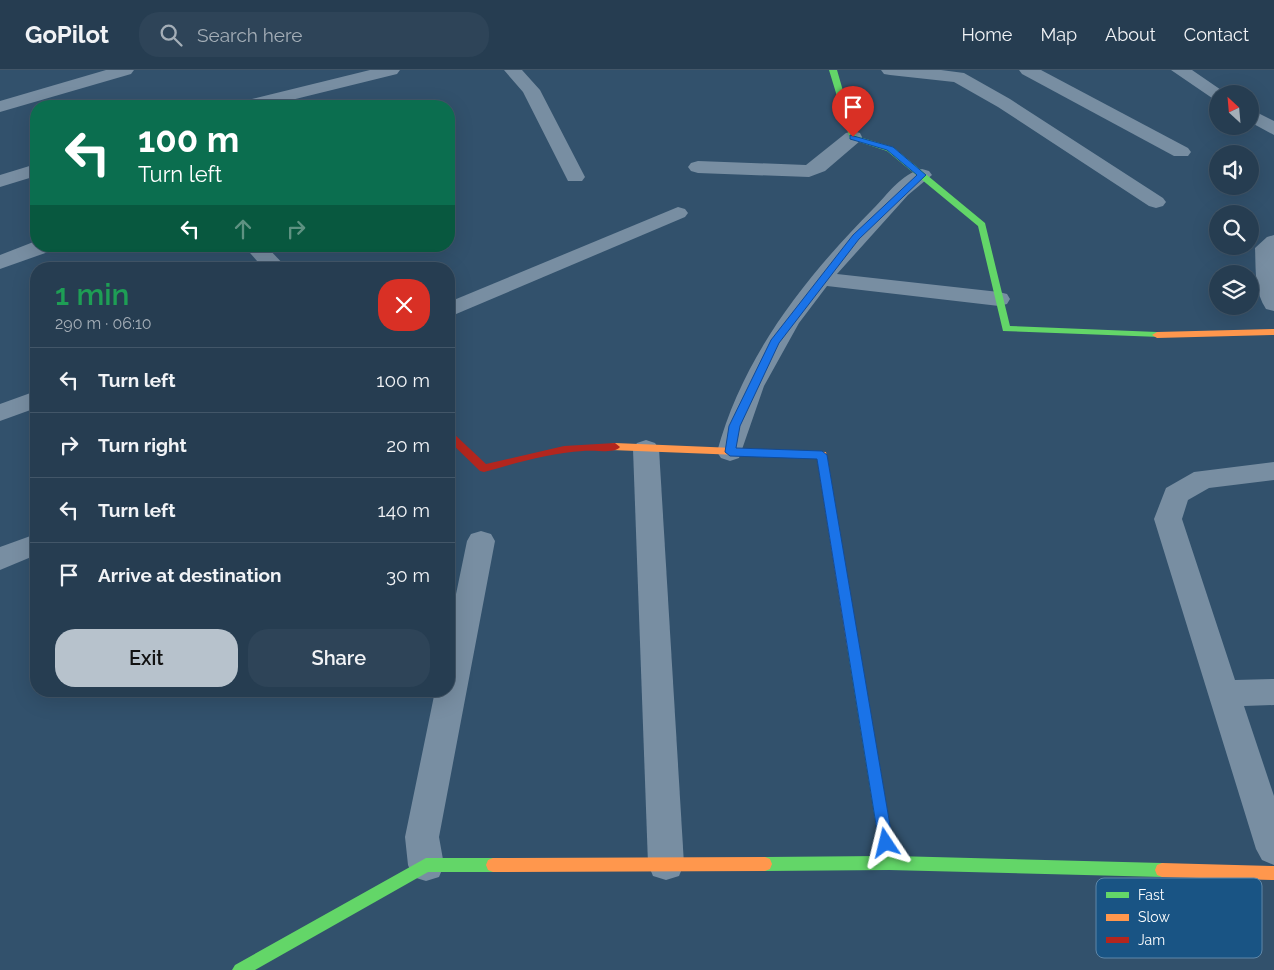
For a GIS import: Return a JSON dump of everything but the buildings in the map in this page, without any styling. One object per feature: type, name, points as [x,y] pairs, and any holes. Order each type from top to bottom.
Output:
[{"type":"street","points":[[0,106],[125,70]]},
{"type":"street","points":[[312,70],[326,86]]},
{"type":"street","points":[[270,100],[391,70]]},
{"type":"street","points":[[513,70],[531,90],[575,177]]},
{"type":"street","points":[[833,70],[853,137]]},
{"type":"street","points":[[890,70],[958,78],[1004,103],[1156,202]]},
{"type":"street","points":[[1028,70],[1181,152]]},
{"type":"street","points":[[1180,70],[1209,88]]},
{"type":"street","points":[[1259,120],[1274,129]]},
{"type":"street","points":[[698,167],[809,171],[818,167],[853,137]]},
{"type":"street","points":[[853,137],[890,148],[982,225],[1006,329],[1013,331],[1174,335],[1274,332]]},
{"type":"street","points":[[0,181],[30,172]]},
{"type":"street","points":[[730,452],[735,426],[774,342],[856,237],[922,175]]},
{"type":"street","points":[[455,307],[678,213]]},
{"type":"street","points":[[1274,241],[1266,248],[1266,284],[1274,304]]},
{"type":"street","points":[[0,263],[30,251]]},
{"type":"street","points":[[260,252],[270,262]]},
{"type":"street","points":[[822,280],[999,299]]},
{"type":"street","points":[[0,413],[30,401]]},
{"type":"street","points":[[455,441],[484,468],[539,453],[581,446],[822,455],[889,863]]},
{"type":"street","points":[[646,449],[666,864]]},
{"type":"street","points":[[1274,471],[1203,480],[1176,495],[1168,519],[1274,850]]},
{"type":"street","points":[[455,671],[481,541]]},
{"type":"street","points":[[0,559],[30,546]]},
{"type":"street","points":[[1222,692],[1255,694],[1274,692]]},
{"type":"street","points":[[426,865],[422,837],[450,697]]},
{"type":"street","points":[[240,970],[426,865],[889,863],[1274,873]]},
{"type":"traffic: fast","points":[[833,70],[853,137],[890,149],[982,225],[1006,329],[1157,335]]},
{"type":"traffic: fast","points":[[853,646],[889,863]]},
{"type":"traffic: fast","points":[[765,864],[889,863],[1162,870]]},
{"type":"traffic: fast","points":[[240,970],[426,865],[493,865]]},
{"type":"traffic: slow","points":[[1157,335],[1274,332]]},
{"type":"traffic: slow","points":[[615,447],[822,455],[853,646]]},
{"type":"traffic: slow","points":[[493,865],[765,864]]},
{"type":"traffic: slow","points":[[1162,870],[1274,873]]},
{"type":"traffic: jam","points":[[455,441],[484,468],[564,449],[615,447]]},
{"type":"route","points":[[853,137],[890,148],[922,175],[917,177],[856,237],[774,342],[735,426],[730,452],[822,455],[886,843]]}]
